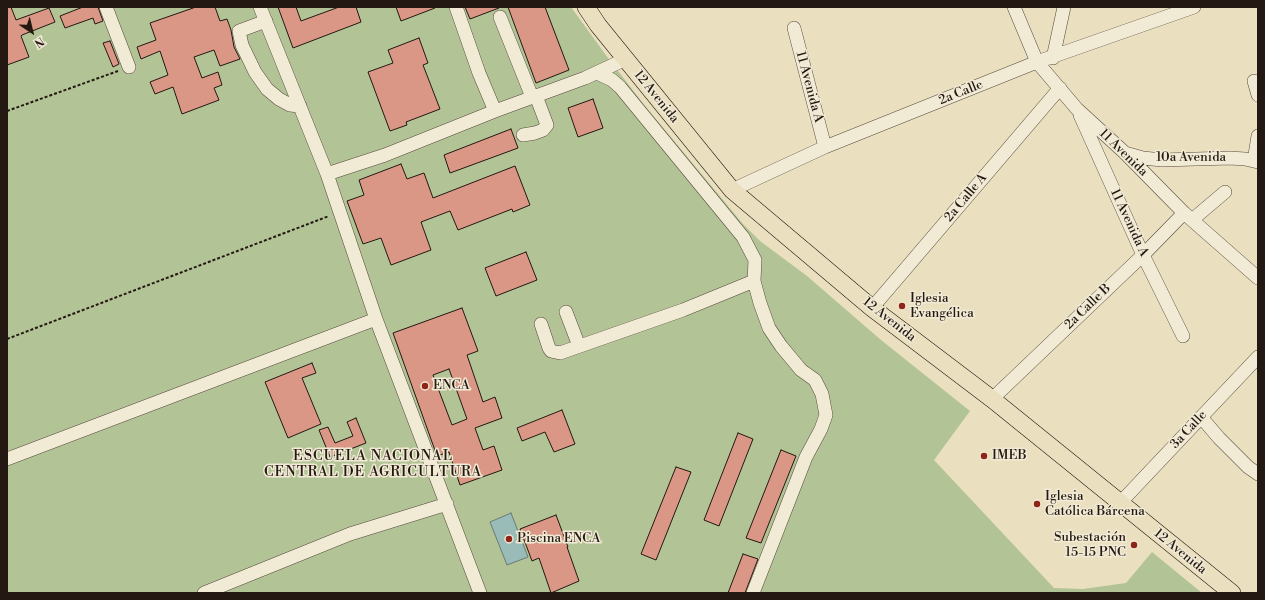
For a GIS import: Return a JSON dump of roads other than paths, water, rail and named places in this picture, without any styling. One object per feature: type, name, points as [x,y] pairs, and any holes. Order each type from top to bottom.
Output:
[{"type":"main road","name":"12 Avenida","points":[[586,7],[598,25],[732,190],[872,308],[992,399],[1232,593]]},
{"type":"street","points":[[106,7],[129,67]]},
{"type":"street","points":[[260,7],[327,174],[376,319],[480,593]]},
{"type":"street","points":[[456,7],[494,111]]},
{"type":"street","name":"11 Avenida","points":[[1014,7],[1037,62],[1077,109],[1124,152],[1188,217],[1258,278]]},
{"type":"street","points":[[1053,58],[1064,7]]},
{"type":"street","name":"2a Calle","points":[[732,190],[825,147],[1037,62],[1053,58],[1194,7]]},
{"type":"street","points":[[500,17],[548,125],[543,130],[523,135]]},
{"type":"street","points":[[266,21],[240,31],[242,45],[255,72],[266,89],[290,105],[300,106]]},
{"type":"street","name":"11 Avenida A","points":[[794,28],[825,147]]},
{"type":"street","points":[[327,174],[385,154],[494,111],[597,73],[626,59]]},
{"type":"street","points":[[597,73],[612,80],[620,87],[743,236],[755,260],[754,281],[769,328],[781,346],[801,370],[815,380],[822,394],[826,415],[822,429],[806,457],[753,593]]},
{"type":"street","points":[[1254,81],[1258,95]]},
{"type":"street","name":"2a Calle A","points":[[872,308],[1060,88]]},
{"type":"street","name":"11 Avenida A","points":[[1077,109],[1143,255],[1182,336]]},
{"type":"street","points":[[1256,162],[1258,136]]},
{"type":"street","name":"10a Avenida","points":[[1124,152],[1143,158],[1162,160],[1230,158],[1256,162]]},
{"type":"street","name":"2a Calle B","points":[[992,399],[1143,255],[1188,217],[1225,192]]},
{"type":"street","points":[[541,324],[551,351],[560,353],[683,310],[754,281]]},
{"type":"street","points":[[566,312],[579,346]]},
{"type":"street","points":[[7,459],[376,319]]},
{"type":"street","name":"3a Calle","points":[[1120,504],[1258,357]]},
{"type":"street","points":[[1201,417],[1228,448],[1248,467],[1258,474]]},
{"type":"street","points":[[204,593],[350,534],[447,504]]},
{"type":"water","name":"Piscina ENCA","points":[[511,513],[528,557],[507,565],[490,522]]},
{"type":"place","name":"Iglesia Evangélica","points":[[902,306]]},
{"type":"place","name":"ENCA","points":[[425,386]]},
{"type":"place","name":"IMEB","points":[[984,456]]},
{"type":"place","name":"Iglesia Católica Bárcena","points":[[1037,504]]},
{"type":"place","name":"Piscina ENCA","points":[[509,539]]},
{"type":"place","name":"Subestación 15-15 PNC","points":[[1134,545]]},
{"type":"district","name":"ESCUELA NACIONAL CENTRAL DE AGRICULTURA","points":[[373,466]]}]
